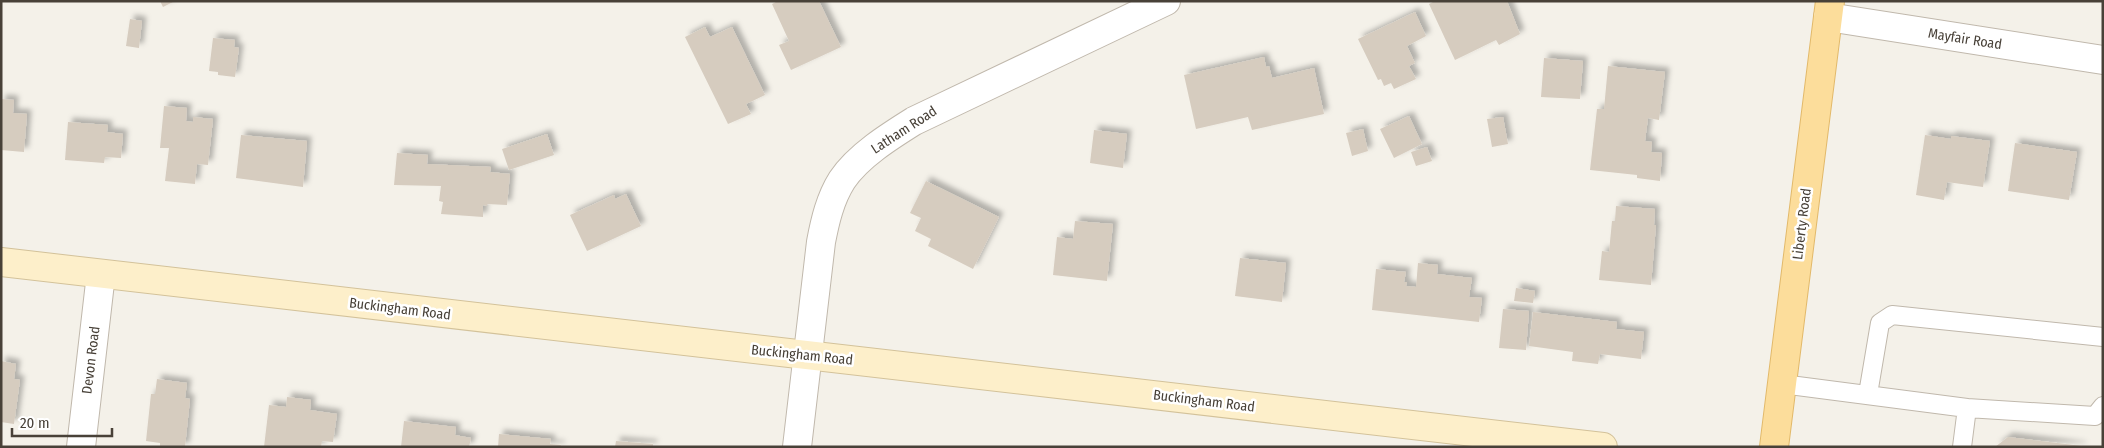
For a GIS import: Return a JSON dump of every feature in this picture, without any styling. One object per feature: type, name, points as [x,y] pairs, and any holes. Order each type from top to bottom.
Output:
[{"type":"main road","name":"Liberty Road","points":[[1774,447],[1829,9]]},
{"type":"street","name":"Latham Road","points":[[797,447],[821,242],[825,220],[842,179],[862,158],[884,140],[914,120],[1166,1]]},
{"type":"street","name":"Mayfair Road","points":[[1829,9],[2103,60]]},
{"type":"street","name":"Buckingham Road","points":[[1,262],[1603,447]]},
{"type":"street","name":"Devon Road","points":[[81,447],[101,274]]},
{"type":"lane","points":[[1868,394],[1880,323],[1892,315],[2103,337]]},
{"type":"lane","points":[[1782,384],[1967,408],[2096,416],[2103,406]]},
{"type":"lane","points":[[1962,447],[1967,408]]},
{"type":"building","points":[[160,1],[175,1],[163,7]]},
{"type":"building","points":[[778,1],[819,1],[841,47],[791,70],[779,45],[789,41],[772,4]]},
{"type":"building","points":[[1435,1],[1507,1],[1520,34],[1499,45],[1496,40],[1455,60],[1429,4]]},
{"type":"building","points":[[1415,12],[1426,36],[1407,46],[1415,63],[1409,66],[1416,79],[1394,89],[1391,83],[1384,86],[1381,79],[1378,80],[1358,39]]},
{"type":"building","points":[[130,19],[142,21],[139,48],[126,46]]},
{"type":"building","points":[[705,27],[710,37],[732,27],[765,95],[746,104],[751,114],[728,124],[685,37]]},
{"type":"building","points":[[213,38],[235,40],[234,47],[239,48],[235,77],[218,75],[218,72],[209,71]]},
{"type":"building","points":[[1264,57],[1266,67],[1269,66],[1272,78],[1314,68],[1324,114],[1252,130],[1248,117],[1196,129],[1184,75]]},
{"type":"building","points":[[1544,58],[1583,61],[1580,99],[1541,97]]},
{"type":"building","points":[[1608,66],[1665,72],[1659,120],[1648,118],[1645,141],[1652,142],[1651,152],[1662,153],[1660,181],[1637,178],[1637,175],[1590,170],[1597,109],[1604,109]]},
{"type":"building","points":[[1,99],[14,100],[13,113],[27,114],[24,152],[1,150]]},
{"type":"building","points":[[164,106],[187,108],[186,121],[193,122],[193,117],[213,119],[208,165],[197,164],[195,184],[165,181],[169,148],[160,148]]},
{"type":"building","points":[[1409,116],[1422,144],[1394,158],[1380,129]]},
{"type":"building","points":[[1503,117],[1508,144],[1492,147],[1487,119]]},
{"type":"building","points":[[68,122],[108,125],[107,132],[123,134],[121,158],[105,157],[104,163],[65,160]]},
{"type":"building","points":[[1363,129],[1368,151],[1352,156],[1346,133]]},
{"type":"building","points":[[1094,130],[1127,134],[1123,168],[1090,163]]},
{"type":"building","points":[[547,134],[554,155],[509,170],[502,149]]},
{"type":"building","points":[[241,135],[307,141],[303,187],[236,178]]},
{"type":"building","points":[[1925,135],[1951,139],[1951,136],[1990,141],[1983,187],[1947,182],[1944,200],[1916,195]]},
{"type":"building","points":[[2015,143],[2077,152],[2069,200],[2008,191]]},
{"type":"building","points":[[1427,147],[1432,161],[1416,166],[1411,152]]},
{"type":"building","points":[[397,153],[428,155],[427,164],[491,167],[490,172],[510,174],[507,205],[483,205],[483,217],[441,214],[443,202],[439,201],[441,186],[394,185]]},
{"type":"building","points":[[926,181],[999,217],[973,269],[928,246],[931,239],[915,231],[921,218],[910,213]]},
{"type":"building","points":[[626,194],[641,226],[587,251],[570,215],[614,195],[615,199]]},
{"type":"building","points":[[1616,206],[1655,209],[1654,225],[1656,225],[1651,285],[1599,280],[1602,251],[1609,252],[1612,221],[1615,221]]},
{"type":"building","points":[[1075,221],[1113,224],[1107,281],[1053,275],[1057,237],[1073,239]]},
{"type":"building","points":[[1240,258],[1286,263],[1282,302],[1235,296]]},
{"type":"building","points":[[1418,263],[1438,265],[1437,274],[1472,278],[1469,297],[1482,298],[1479,322],[1372,310],[1376,269],[1406,272],[1404,282],[1407,282],[1406,286],[1416,287]]},
{"type":"building","points":[[1516,288],[1535,291],[1533,303],[1514,301]]},
{"type":"building","points":[[1503,309],[1529,311],[1526,350],[1499,348]]},
{"type":"building","points":[[1533,312],[1617,322],[1616,329],[1644,332],[1641,359],[1600,354],[1598,364],[1572,361],[1573,352],[1529,346]]},
{"type":"building","points":[[1,361],[16,364],[14,379],[20,380],[14,424],[1,422]]},
{"type":"building","points":[[157,379],[187,383],[185,398],[190,399],[185,447],[160,447],[160,443],[146,441],[151,394],[155,394]]},
{"type":"building","points":[[287,397],[311,400],[310,410],[337,414],[333,442],[322,441],[321,447],[264,447],[269,405],[286,407]]},
{"type":"building","points":[[404,421],[456,427],[455,435],[471,438],[469,447],[401,447]]},
{"type":"building","points":[[499,434],[551,439],[550,444],[561,445],[560,447],[498,447]]},
{"type":"building","points":[[2008,437],[2082,446],[2082,447],[1995,447]]},
{"type":"building","points":[[616,441],[653,444],[653,447],[615,447]]}]
